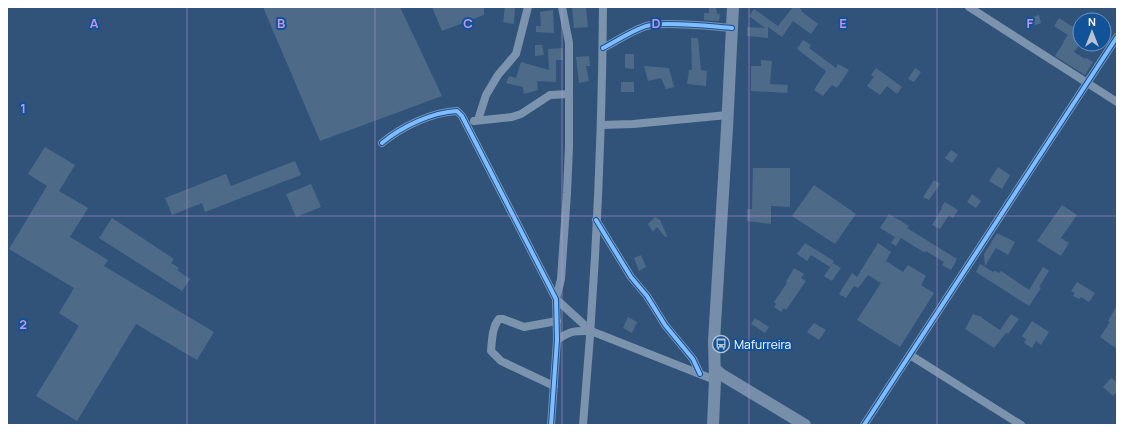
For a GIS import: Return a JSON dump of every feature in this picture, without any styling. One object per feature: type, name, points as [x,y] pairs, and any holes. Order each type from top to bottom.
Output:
[{"type":"main road","points":[[713,425],[715,374],[714,341],[733,7]]},
{"type":"main road","points":[[715,374],[722,375],[805,425]]},
{"type":"street","points":[[478,120],[486,95],[498,75],[516,54],[528,7]]},
{"type":"street","points":[[551,425],[557,340],[556,299],[561,280],[567,193],[569,43],[562,7]]},
{"type":"street","points":[[583,425],[591,331],[601,125],[603,7]]},
{"type":"street","points":[[969,7],[1117,102]]},
{"type":"street","points":[[603,48],[640,28],[650,25],[678,24],[732,28]]},
{"type":"street","points":[[864,425],[1117,37]]},
{"type":"street","points":[[465,121],[512,117],[521,114],[550,95],[569,94]]},
{"type":"street","points":[[382,143],[392,135],[434,115],[457,110],[465,121],[556,299],[591,331],[700,374],[715,374]]},
{"type":"street","points":[[601,125],[633,124],[728,115]]},
{"type":"street","points":[[596,220],[631,277],[647,296],[665,326],[693,359],[700,374]]},
{"type":"street","points":[[554,386],[501,361],[491,350],[494,329],[496,322],[499,319],[503,319],[524,327],[557,321]]},
{"type":"street","points":[[557,340],[574,331],[591,331]]},
{"type":"street","points":[[910,355],[1021,425]]},
{"type":"building","points":[[263,7],[400,7],[442,96],[320,141]]},
{"type":"building","points":[[432,7],[484,7],[484,15],[442,31]]},
{"type":"building","points":[[505,7],[515,8],[514,24],[503,22]]},
{"type":"building","points":[[572,7],[586,7],[588,27],[574,28]]},
{"type":"building","points":[[709,7],[716,7],[717,14],[720,14],[719,21],[704,20],[704,13],[709,13]]},
{"type":"building","points":[[793,7],[798,7],[818,24],[811,34],[793,21],[782,37],[768,27],[768,38],[747,36],[747,27],[765,28],[749,16],[754,9],[778,26]]},
{"type":"building","points":[[553,10],[554,33],[536,32],[536,26],[541,26],[540,12]]},
{"type":"building","points":[[1039,15],[1041,23],[1029,27],[1026,19]]},
{"type":"building","points":[[1059,18],[1072,26],[1072,52],[1093,62],[1085,75],[1055,56],[1068,35],[1054,26]]},
{"type":"building","points":[[691,38],[698,38],[701,70],[707,71],[706,86],[687,84],[689,70],[692,70]]},
{"type":"building","points":[[803,40],[811,45],[809,48],[836,68],[838,64],[849,70],[837,88],[832,85],[823,96],[814,90],[826,71],[797,49]]},
{"type":"building","points":[[535,45],[542,45],[544,55],[535,56]]},
{"type":"building","points":[[563,48],[563,60],[556,60],[556,82],[537,81],[538,90],[524,94],[523,87],[506,83],[509,76],[516,78],[521,62],[549,70],[548,49]]},
{"type":"building","points":[[625,54],[634,54],[634,69],[625,68]]},
{"type":"building","points":[[589,56],[590,66],[586,66],[589,81],[579,83],[576,57]]},
{"type":"building","points":[[761,60],[772,61],[770,84],[788,85],[787,93],[751,91],[751,66],[761,66]]},
{"type":"building","points":[[644,66],[669,68],[674,87],[666,89],[661,78],[648,81]]},
{"type":"building","points":[[876,68],[902,87],[897,94],[887,86],[880,95],[867,86],[874,77],[871,75]]},
{"type":"building","points":[[915,68],[921,72],[914,82],[908,79]]},
{"type":"building","points":[[621,82],[634,82],[634,92],[621,92]]},
{"type":"building","points":[[45,147],[75,165],[59,191],[88,208],[70,237],[108,260],[104,266],[214,332],[197,360],[136,324],[77,421],[36,396],[79,326],[59,313],[74,288],[9,249],[47,186],[28,174]]},
{"type":"building","points":[[951,150],[958,155],[952,163],[945,158]]},
{"type":"building","points":[[295,161],[301,175],[205,212],[202,203],[172,215],[165,198],[226,174],[231,186]]},
{"type":"building","points":[[998,167],[1010,175],[1002,189],[989,181]]},
{"type":"building","points":[[753,168],[790,168],[790,207],[771,206],[771,224],[747,221],[747,209],[752,209]]},
{"type":"building","points":[[934,180],[940,184],[929,200],[923,197]]},
{"type":"building","points":[[311,184],[321,207],[296,217],[286,194]]},
{"type":"building","points":[[814,185],[856,214],[835,244],[792,216]]},
{"type":"building","points":[[972,194],[981,201],[976,208],[967,202]]},
{"type":"building","points":[[945,202],[958,210],[953,218],[949,215],[940,229],[932,225]]},
{"type":"building","points":[[1062,205],[1077,215],[1061,238],[1069,243],[1061,256],[1037,241]]},
{"type":"building","points":[[889,214],[909,226],[907,228],[957,259],[951,270],[942,265],[944,262],[926,251],[925,253],[901,238],[896,246],[891,243],[895,237],[880,228]]},
{"type":"building","points":[[655,217],[660,220],[667,236],[665,237],[657,227],[653,232],[648,224]]},
{"type":"building","points":[[112,218],[174,259],[171,263],[179,268],[177,270],[190,279],[182,291],[99,238]]},
{"type":"building","points":[[997,233],[1015,242],[1008,255],[996,248],[985,266],[984,254]]},
{"type":"building","points":[[805,243],[834,261],[830,267],[811,255],[807,261],[797,254]]},
{"type":"building","points":[[878,243],[891,252],[886,261],[903,272],[908,265],[926,276],[921,285],[934,293],[900,347],[857,320],[881,283],[868,275],[858,288],[854,286],[846,298],[839,294],[852,273],[857,277]]},
{"type":"building","points":[[641,255],[646,267],[639,271],[634,258]]},
{"type":"building","points":[[833,263],[841,268],[832,281],[824,276]]},
{"type":"building","points":[[980,264],[993,272],[995,271],[999,273],[1001,271],[1029,290],[1043,267],[1049,271],[1039,287],[1041,288],[1029,306],[976,272]]},
{"type":"building","points":[[794,268],[804,274],[801,278],[806,281],[786,310],[784,308],[781,312],[774,307],[776,304],[774,302],[787,283],[786,282]]},
{"type":"building","points":[[1077,282],[1095,293],[1089,302],[1081,297],[1079,299],[1073,296],[1075,293],[1071,291]]},
{"type":"building","points":[[1117,305],[1117,349],[1100,337],[1110,322],[1108,321]]},
{"type":"building","points":[[973,314],[982,317],[1000,330],[1011,314],[1019,319],[1008,334],[1006,333],[994,348],[965,329]]},
{"type":"building","points":[[628,317],[637,322],[632,333],[623,328]]},
{"type":"building","points":[[755,318],[769,327],[765,333],[751,324]]},
{"type":"building","points":[[1032,321],[1049,332],[1041,345],[1036,341],[1032,348],[1024,343],[1026,339],[1022,336]]},
{"type":"building","points":[[814,323],[826,330],[819,340],[807,332]]},
{"type":"building","points":[[1111,378],[1117,382],[1117,392],[1113,396],[1103,387]]},
{"type":"cycle path","points":[[603,48],[634,31],[651,25],[680,24],[732,28]]},
{"type":"cycle path","points":[[864,425],[1117,37]]},
{"type":"cycle path","points":[[382,143],[398,131],[427,117],[457,111],[462,116],[556,299],[557,340],[551,425]]},
{"type":"cycle path","points":[[596,220],[631,277],[647,296],[665,325],[693,359],[700,374]]},
{"type":"place","name":"Mafurreira","points":[[721,344]]}]
